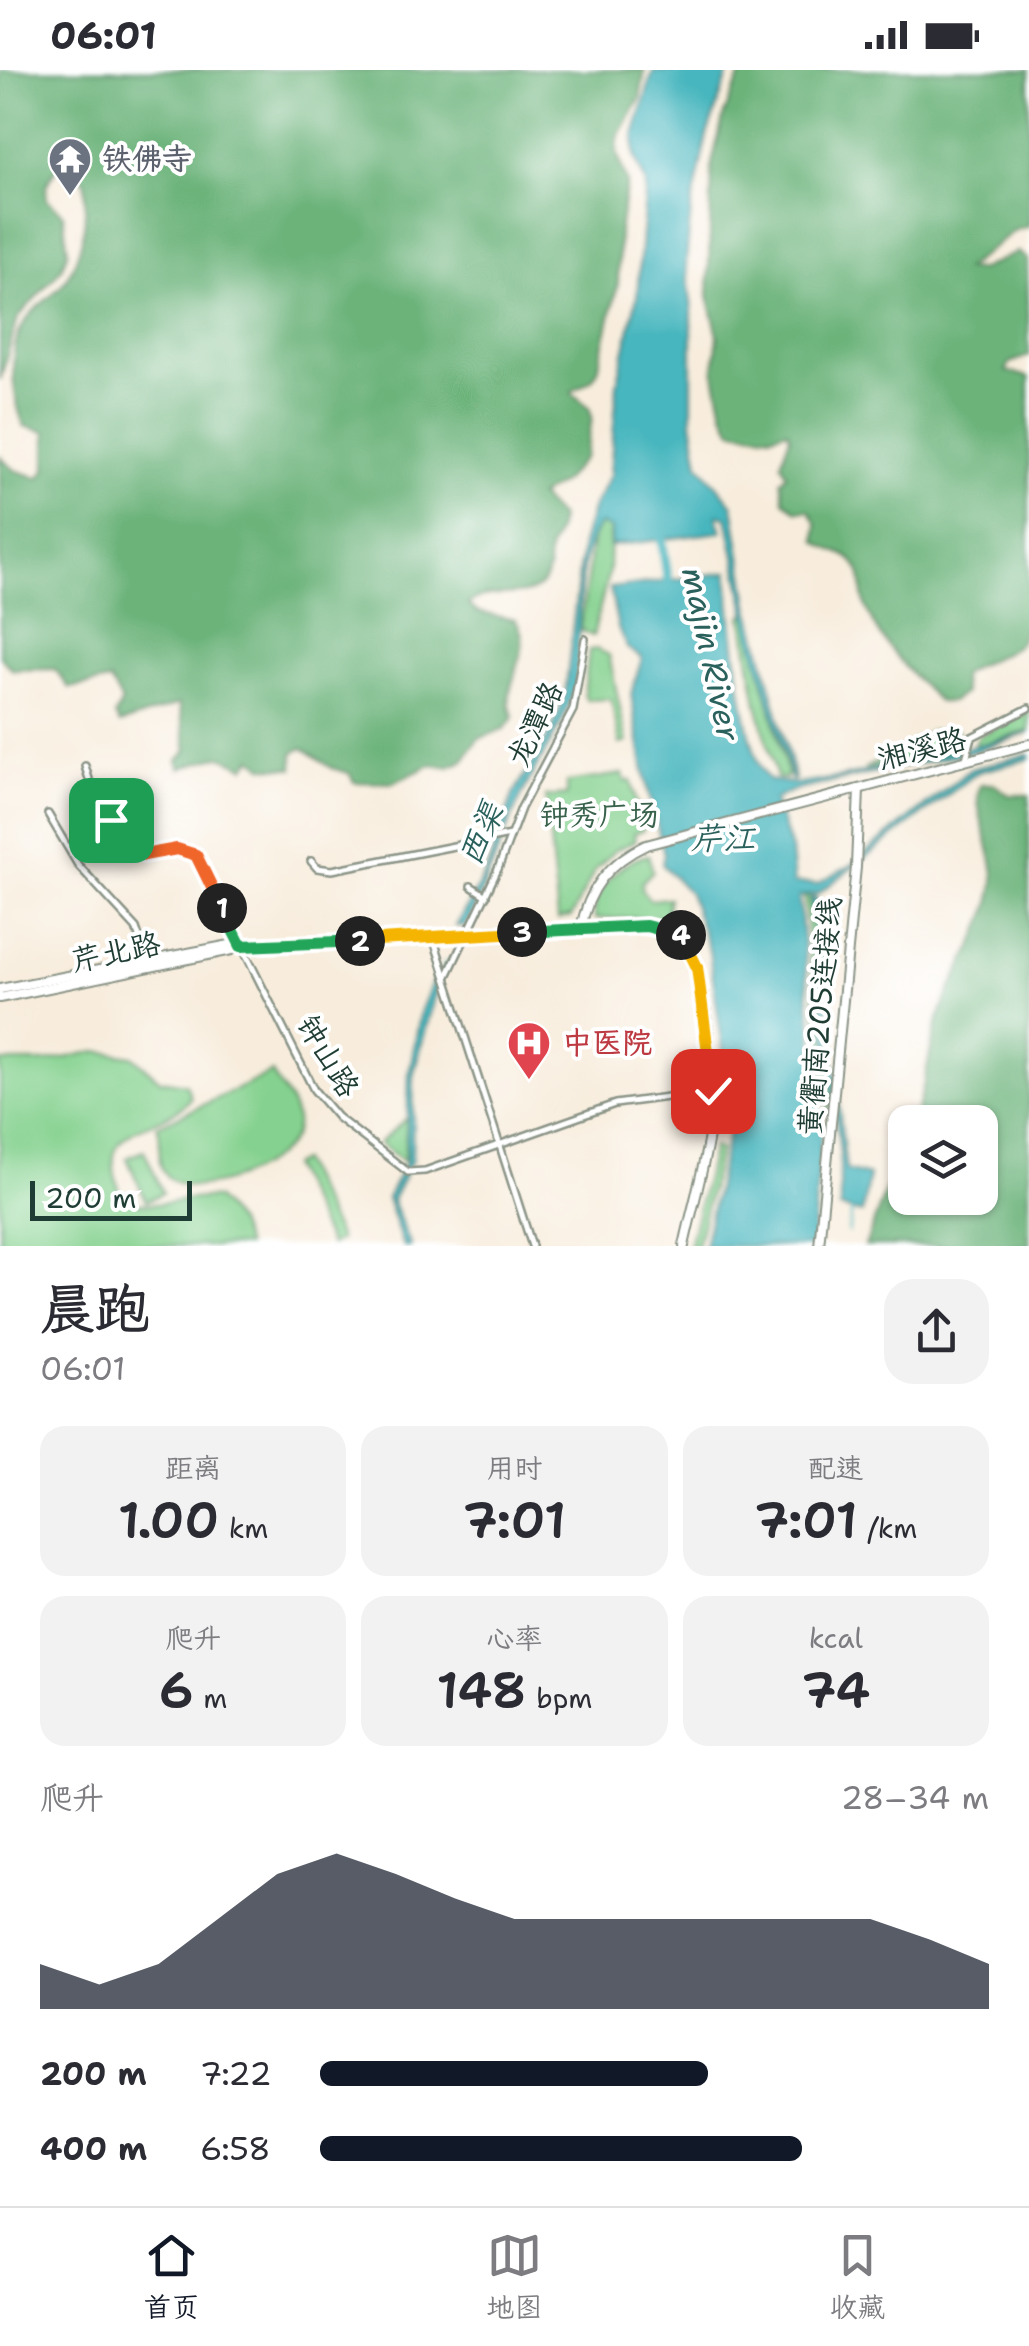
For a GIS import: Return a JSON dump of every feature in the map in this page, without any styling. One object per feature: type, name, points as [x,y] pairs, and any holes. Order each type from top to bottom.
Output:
[{"type":"main road","name":"湘溪路","points":[[581,929],[598,882],[622,859],[646,845],[1029,744]]},
{"type":"main road","name":"黄衢南205连接线","points":[[819,1246],[859,788]]},
{"type":"main road","name":"芹北路","points":[[0,989],[241,946],[581,929],[672,929],[694,953],[713,1091]]},
{"type":"main road","name":"芹北路","points":[[0,998],[241,946]]},
{"type":"main road","points":[[684,1246],[712,1122],[713,1091]]},
{"type":"street","name":"龙潭路","points":[[448,976],[510,835],[574,710],[585,639]]},
{"type":"street","points":[[966,762],[967,742],[972,736],[1029,708]]},
{"type":"street","name":"钟山路","points":[[85,766],[101,810],[141,854],[177,849],[196,855],[314,1090],[337,1117],[400,1167],[420,1172],[616,1104],[713,1091]]},
{"type":"street","points":[[48,814],[78,864],[136,928],[148,960]]},
{"type":"street","points":[[311,861],[317,868],[332,870],[510,835]]},
{"type":"street","points":[[471,886],[486,896]]},
{"type":"street","points":[[433,937],[532,1246]]},
{"type":"green space","points":[[0,70],[645,70],[640,99],[618,138],[617,153],[627,183],[619,231],[618,283],[598,370],[592,379],[571,392],[589,407],[592,417],[586,456],[562,483],[539,496],[560,518],[543,583],[526,593],[478,598],[468,604],[477,612],[515,620],[522,644],[510,693],[514,717],[504,729],[478,739],[463,761],[449,767],[431,765],[393,783],[354,782],[349,773],[332,768],[303,748],[294,752],[293,768],[264,767],[252,758],[245,767],[220,756],[180,768],[177,761],[187,751],[179,704],[120,724],[115,716],[122,702],[110,681],[69,688],[55,669],[13,670],[0,657],[0,457],[15,470],[39,478],[46,469],[46,432],[24,426],[20,413],[14,385],[14,354],[22,327],[63,283],[76,259],[82,237],[85,181],[58,165],[46,186],[47,199],[63,214],[68,251],[61,269],[18,318],[0,380]]},
{"type":"green space","points":[[743,70],[1029,70],[1029,226],[1015,230],[965,269],[979,270],[1018,252],[1027,259],[1029,356],[1010,363],[1006,371],[1029,377],[1029,622],[1015,647],[961,675],[964,693],[951,702],[939,702],[885,642],[869,615],[855,563],[816,540],[817,524],[809,510],[797,511],[784,500],[781,481],[787,474],[781,463],[790,436],[787,430],[772,435],[732,430],[723,412],[714,370],[718,335],[708,296],[712,163],[724,114]]},
{"type":"green space","points":[[600,524],[610,526],[609,571],[593,636],[583,632],[581,625],[593,535]]},
{"type":"green space","points":[[746,613],[787,778],[777,778],[757,704],[742,616]]},
{"type":"green space","points":[[589,650],[609,655],[627,742],[620,744],[611,699],[587,700],[584,695]]},
{"type":"green space","points":[[1029,712],[1029,731],[974,746],[979,736]]},
{"type":"green space","points":[[955,729],[962,736],[958,747],[864,769],[931,731]]},
{"type":"green space","name":"钟秀广场","points":[[623,774],[625,781],[631,781],[643,830],[634,834],[635,841],[615,850],[595,870],[571,917],[558,920],[546,797],[567,795],[567,782]]},
{"type":"green space","points":[[981,784],[994,784],[1009,795],[1029,795],[1029,1246],[865,1246],[888,1184],[888,1215],[998,1215],[998,1105],[918,1105],[939,1017],[991,897],[994,870],[978,792]]},
{"type":"green space","name":"钟秀广场","points":[[648,855],[653,871],[642,882],[642,890],[650,900],[669,898],[666,917],[595,919],[598,897],[610,878],[628,863]]},
{"type":"green space","points":[[809,896],[832,1097],[828,1114],[806,921],[804,897]]},
{"type":"green space","points":[[96,1051],[132,1056],[160,1080],[186,1084],[191,1098],[178,1110],[121,1141],[114,1153],[114,1171],[122,1196],[142,1204],[216,1198],[237,1223],[246,1246],[0,1246],[0,1062],[46,1062]]},
{"type":"green space","points":[[272,1073],[296,1120],[291,1141],[279,1154],[220,1183],[181,1184],[168,1177],[161,1165],[157,1126]]},
{"type":"green space","points":[[407,1118],[404,1162],[379,1143]]},
{"type":"green space","points":[[713,1147],[720,1149],[697,1246],[689,1246]]},
{"type":"green space","points":[[144,1150],[163,1193],[146,1201],[127,1158]]},
{"type":"green space","points":[[301,1161],[340,1240],[330,1245],[291,1166]]},
{"type":"water","points":[[730,70],[707,135],[691,211],[686,263],[692,309],[692,421],[699,463],[733,505],[749,604],[795,779],[792,780],[751,636],[727,517],[717,515],[722,532],[611,546],[611,529],[600,524],[591,540],[581,580],[577,670],[569,704],[520,799],[466,926],[456,926],[485,874],[513,795],[552,729],[565,696],[582,544],[592,509],[610,475],[617,384],[637,296],[646,184],[635,158],[634,135],[653,71]]},
{"type":"water","name":"芹江","points":[[728,572],[745,713],[760,765],[769,780],[799,784],[843,777],[1029,733],[976,751],[792,791],[774,800],[791,849],[794,883],[817,884],[848,867],[971,769],[1029,754],[1029,759],[978,772],[819,893],[799,897],[822,1128],[812,1246],[704,1246],[732,1114],[709,951],[689,893],[662,864],[664,854],[645,778],[631,694],[642,658],[627,648],[618,628],[610,588]]},
{"type":"water","points":[[816,897],[846,1170],[869,1176],[862,1213],[840,1208],[840,1154],[811,898]]},
{"type":"water","points":[[434,978],[438,985],[414,1072],[412,1160],[392,1200],[411,1246],[403,1246],[387,1198],[406,1161],[409,1074],[421,1010]]},
{"type":"waterway","name":"majin River","points":[[660,527],[670,594]]},
{"type":"waterway","name":"西渠","points":[[436,986],[446,961]]},
{"type":"waterway","points":[[848,1232],[852,1211]]},
{"type":"place","name":"铁佛寺","points":[[70,197]]},
{"type":"place","name":"中医院","points":[[529,1081]]},
{"type":"route","points":[[111,820],[144,855],[177,849],[196,855],[241,946],[636,926],[672,929],[681,934],[694,953],[713,1091]]}]
